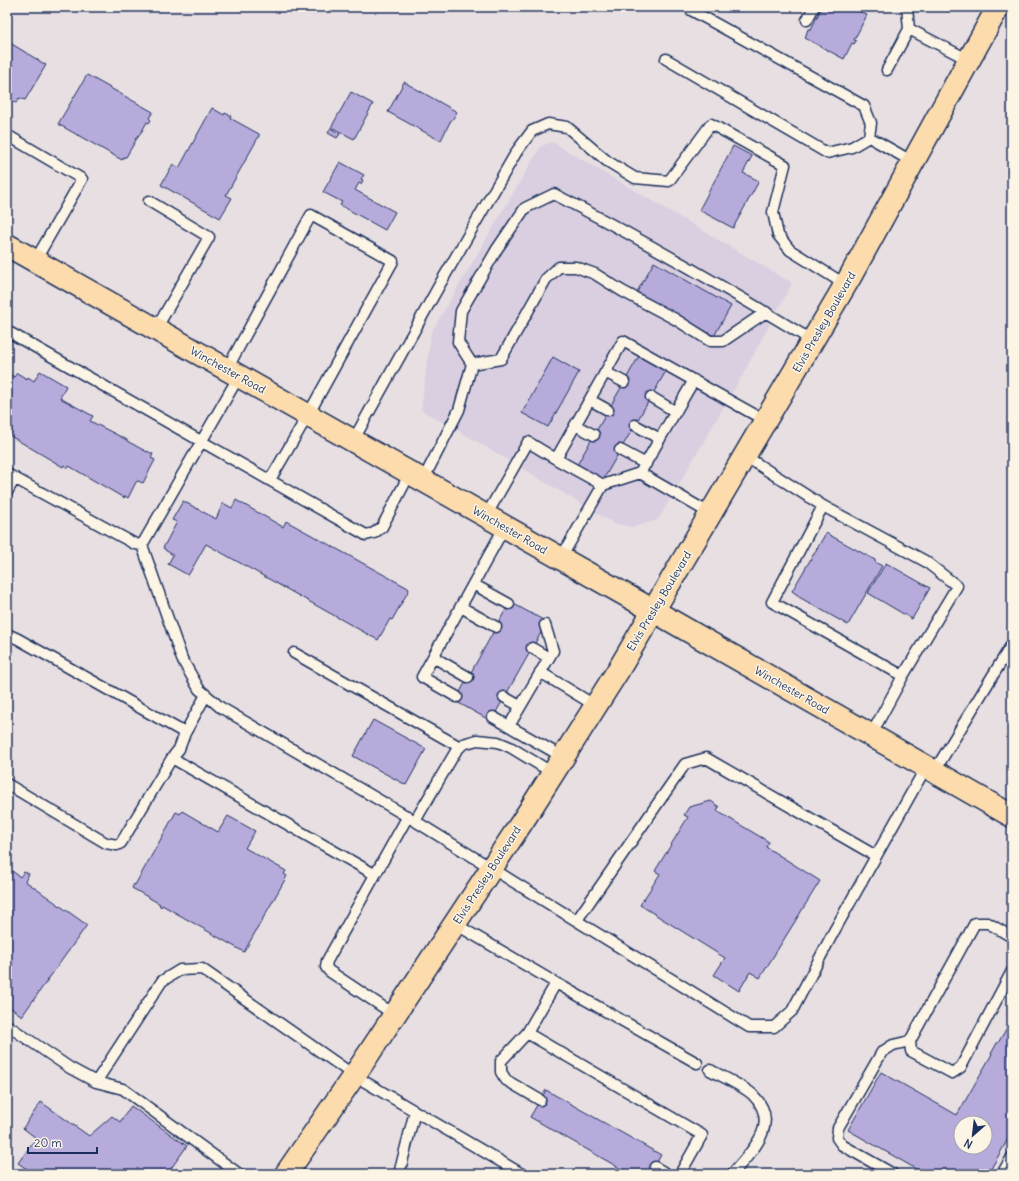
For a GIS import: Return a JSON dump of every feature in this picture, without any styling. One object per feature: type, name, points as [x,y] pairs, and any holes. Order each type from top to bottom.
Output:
[{"type":"main road","name":"Elvis Presley Boulevard","points":[[286,1174],[355,1076],[455,924],[596,706],[654,611],[846,285],[998,7]]},
{"type":"main road","name":"Winchester Road","points":[[7,245],[505,526],[1012,816]]},
{"type":"lane","points":[[807,20],[814,7]]},
{"type":"lane","points":[[887,70],[909,29],[907,7]]},
{"type":"lane","points":[[691,10],[864,106],[871,123],[869,137]]},
{"type":"lane","points":[[909,29],[969,60]]},
{"type":"lane","points":[[666,59],[827,153],[852,147],[869,137]]},
{"type":"lane","points":[[353,441],[440,284],[517,151],[532,132],[548,124],[567,127],[607,161],[635,178],[669,181],[710,124],[785,165],[773,212],[778,234],[790,250],[846,285]]},
{"type":"lane","points":[[7,135],[82,179],[35,261]]},
{"type":"lane","points":[[869,137],[913,162]]},
{"type":"lane","points":[[7,331],[366,535],[374,533],[382,527],[417,477],[459,410],[472,364],[458,342],[461,311],[497,249],[525,208],[554,194],[604,220],[740,296],[812,342]]},
{"type":"lane","points":[[149,202],[209,237],[156,330]]},
{"type":"lane","points":[[270,480],[308,415],[393,261],[311,215],[233,373],[202,441],[142,545],[182,659],[199,689],[220,707],[411,818],[749,1027],[774,1027],[792,1011],[876,856],[1012,644]]},
{"type":"lane","points":[[472,364],[500,359],[546,280],[559,267],[576,267],[595,274],[622,291],[675,319],[710,341],[723,341],[766,312]]},
{"type":"lane","points":[[556,458],[623,341],[766,421]]},
{"type":"lane","points":[[606,372],[624,382]]},
{"type":"lane","points":[[561,558],[603,485],[640,473],[694,380]]},
{"type":"lane","points":[[651,397],[676,412]]},
{"type":"lane","points":[[590,400],[608,410]]},
{"type":"lane","points":[[635,424],[660,439]]},
{"type":"lane","points":[[575,425],[594,435]]},
{"type":"lane","points":[[486,516],[528,442],[603,485]]},
{"type":"lane","points":[[620,450],[646,464]]},
{"type":"lane","points":[[745,456],[823,506],[924,561],[957,586],[903,676],[871,735]]},
{"type":"lane","points":[[640,473],[711,514]]},
{"type":"lane","points":[[7,492],[11,476],[135,544],[142,545]]},
{"type":"lane","points":[[823,506],[772,602],[903,676]]},
{"type":"lane","points":[[457,697],[422,677],[505,526]]},
{"type":"lane","points":[[473,584],[509,604]]},
{"type":"lane","points":[[460,607],[496,627]]},
{"type":"lane","points":[[509,726],[553,651],[545,625]]},
{"type":"lane","points":[[7,634],[185,733]]},
{"type":"lane","points":[[532,648],[549,658]]},
{"type":"lane","points":[[294,653],[460,746]]},
{"type":"lane","points":[[433,657],[468,677]]},
{"type":"lane","points":[[540,672],[596,706]]},
{"type":"lane","points":[[7,784],[106,843],[117,845],[121,843],[172,758],[179,749],[185,733],[206,695]]},
{"type":"lane","points":[[504,697],[520,706]]},
{"type":"lane","points":[[493,717],[509,726],[558,765]]},
{"type":"lane","points":[[395,1015],[329,971],[326,967],[327,961],[374,874],[456,751],[463,744],[477,740],[498,742],[558,765]]},
{"type":"lane","points":[[172,758],[374,874]]},
{"type":"lane","points":[[577,920],[684,764],[706,758],[876,856]]},
{"type":"lane","points":[[1012,937],[988,923],[975,923],[910,1041],[911,1051],[952,1073],[961,1067],[1012,971]]},
{"type":"lane","points":[[455,924],[697,1063]]},
{"type":"lane","points":[[96,1082],[162,981],[180,970],[202,969],[355,1076],[522,1174]]},
{"type":"lane","points":[[540,1100],[506,1080],[501,1072],[501,1061],[527,1033],[556,983]]},
{"type":"lane","points":[[7,1026],[70,1068],[96,1082],[123,1089],[238,1174]]},
{"type":"lane","points":[[527,1033],[702,1135],[680,1174]]},
{"type":"lane","points":[[893,1174],[842,1145],[837,1138],[838,1128],[882,1052],[893,1045],[910,1041]]},
{"type":"lane","points":[[710,1070],[752,1094],[759,1103],[764,1114],[765,1123],[763,1134],[758,1144],[732,1174]]},
{"type":"lane","points":[[399,1174],[415,1111]]},
{"type":"lane","points":[[1002,1174],[1012,1157]]},
{"type":"lane","points":[[655,1167],[667,1174]]},
{"type":"shaded area","points":[[552,142],[792,283],[743,374],[658,520],[634,527],[615,524],[421,410],[431,333],[541,146]]},
{"type":"building","points":[[822,7],[851,7],[867,15],[854,40],[856,41],[854,44],[852,43],[844,59],[805,38],[808,29],[811,29]]},
{"type":"building","points":[[7,41],[46,65],[25,100],[19,98],[16,103],[7,98]]},
{"type":"building","points":[[87,75],[153,112],[149,118],[151,120],[149,123],[147,122],[142,131],[138,136],[137,135],[137,139],[135,138],[136,140],[126,157],[122,160],[58,124]]},
{"type":"building","points":[[404,82],[457,112],[451,120],[441,140],[388,112]]},
{"type":"building","points":[[351,92],[373,104],[354,139],[333,128],[332,129],[340,134],[337,138],[328,133]]},
{"type":"building","points":[[212,108],[224,115],[225,113],[231,116],[230,118],[259,134],[226,195],[232,198],[220,218],[161,185],[173,164],[179,168]]},
{"type":"building","points":[[733,146],[752,156],[743,173],[759,181],[733,228],[699,210]]},
{"type":"building","points":[[340,162],[364,175],[361,179],[363,180],[361,184],[359,183],[355,190],[395,212],[385,230],[340,205],[342,202],[323,192]]},
{"type":"building","points":[[654,262],[731,306],[714,336],[637,292]]},
{"type":"building","points":[[639,356],[666,371],[603,480],[577,465]]},
{"type":"building","points":[[553,357],[579,372],[548,427],[522,413]]},
{"type":"building","points":[[40,371],[66,386],[60,398],[93,416],[90,421],[153,454],[151,458],[155,460],[143,483],[138,481],[136,482],[128,498],[125,496],[124,498],[69,466],[68,468],[64,465],[63,467],[7,434],[7,373],[14,377],[17,373],[34,381]]},
{"type":"building","points":[[236,500],[283,527],[286,521],[408,588],[409,590],[392,620],[390,619],[378,640],[206,544],[188,575],[168,564],[173,555],[163,548],[177,522],[172,520],[183,501],[216,519],[223,503],[232,508]]},
{"type":"building","points":[[826,533],[875,560],[875,562],[882,566],[848,625],[799,597],[792,591]]},
{"type":"building","points":[[886,563],[930,588],[912,619],[868,593]]},
{"type":"building","points":[[510,602],[547,622],[491,721],[455,701]]},
{"type":"building","points":[[373,720],[426,749],[406,785],[353,756]]},
{"type":"building","points":[[711,801],[719,807],[717,811],[769,842],[766,847],[820,881],[760,978],[750,972],[739,991],[714,975],[725,958],[640,905],[660,874],[655,871],[688,817],[684,815],[689,807]]},
{"type":"building","points":[[182,811],[218,832],[228,816],[255,831],[245,848],[286,871],[284,874],[287,876],[244,952],[162,905],[161,907],[159,905],[160,904],[132,888],[176,812],[180,814]]},
{"type":"building","points":[[7,867],[20,877],[24,872],[29,874],[25,881],[87,925],[22,1016],[7,1005]]},
{"type":"building","points":[[1012,1019],[1012,1132],[988,1174],[925,1174],[848,1130],[881,1072],[957,1115]]},
{"type":"building","points":[[546,1090],[661,1155],[650,1174],[630,1174],[530,1117]]},
{"type":"building","points":[[41,1102],[89,1136],[112,1116],[120,1122],[131,1106],[187,1146],[167,1174],[34,1174],[18,1163],[36,1138],[23,1128]]}]
